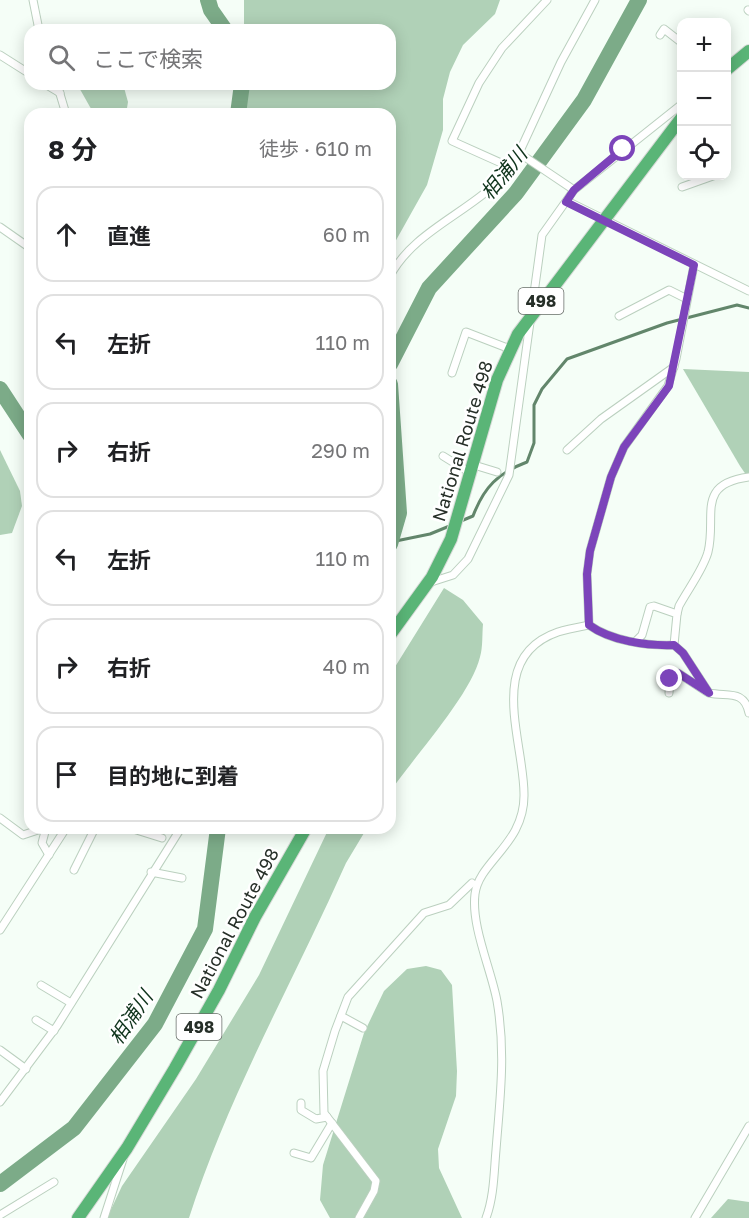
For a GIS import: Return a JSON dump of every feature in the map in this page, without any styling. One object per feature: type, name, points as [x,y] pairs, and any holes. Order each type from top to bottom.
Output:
[{"type":"highway","points":[[731,66],[749,51]]},
{"type":"highway","name":"National Route 498","points":[[396,627],[428,583],[451,539],[460,516],[497,380],[510,349],[530,315],[677,122]]},
{"type":"highway","name":"National Route 498","points":[[78,1218],[127,1148],[200,1025],[255,917],[303,834]]},
{"type":"street","points":[[33,0],[38,24]]},
{"type":"street","points":[[510,167],[452,141],[479,83],[502,48],[547,0]]},
{"type":"street","points":[[396,265],[414,245],[488,190],[521,154],[561,62],[595,0]]},
{"type":"street","points":[[660,35],[664,29],[677,40]]},
{"type":"street","points":[[0,55],[24,70]]},
{"type":"street","points":[[55,90],[60,93]]},
{"type":"street","points":[[59,90],[64,108]]},
{"type":"street","points":[[428,583],[453,575],[468,559],[509,475],[542,235],[574,190],[677,107]]},
{"type":"street","points":[[521,154],[574,190]]},
{"type":"street","points":[[682,187],[702,180]]},
{"type":"street","points":[[567,201],[749,291]]},
{"type":"street","points":[[0,227],[24,244]]},
{"type":"street","points":[[694,265],[669,386],[624,447],[611,477],[590,551],[587,574],[589,625],[598,632],[653,646],[674,645],[683,653],[709,693]]},
{"type":"street","points":[[619,316],[626,309],[669,290],[687,299]]},
{"type":"street","points":[[452,373],[466,332],[510,349]]},
{"type":"street","points":[[567,450],[601,419],[674,367]]},
{"type":"street","points":[[443,456],[473,469],[497,472]]},
{"type":"street","points":[[674,645],[679,606],[708,553],[708,513],[715,496],[721,485],[731,479],[749,477]]},
{"type":"street","points":[[636,641],[642,636],[650,607],[654,606],[677,614]]},
{"type":"street","points":[[486,1218],[493,1183],[504,1056],[497,1000],[476,914],[475,892],[483,876],[511,841],[522,817],[524,794],[512,691],[520,664],[535,646],[556,633],[589,625]]},
{"type":"street","points":[[669,693],[670,679],[678,673],[709,693],[740,696],[747,704],[749,712]]},
{"type":"street","points":[[0,818],[23,835],[26,834]]},
{"type":"street","points":[[44,834],[42,843],[49,855]]},
{"type":"street","points":[[0,930],[62,834]]},
{"type":"street","points":[[75,870],[92,834]]},
{"type":"street","points":[[149,834],[162,838]]},
{"type":"street","points":[[0,1102],[54,1030],[177,834]]},
{"type":"street","points":[[151,872],[182,878]]},
{"type":"street","points":[[358,1218],[374,1191],[376,1181],[324,1113],[323,1071],[341,1016],[348,997],[424,913],[449,905],[472,883]]},
{"type":"street","points":[[41,985],[71,1003]]},
{"type":"street","points":[[341,1016],[363,1028]]},
{"type":"street","points":[[36,1020],[54,1030]]},
{"type":"street","points":[[0,1050],[26,1069]]},
{"type":"street","points":[[301,1103],[300,1110],[316,1119],[329,1120]]},
{"type":"street","points":[[294,1154],[311,1158],[329,1120]]},
{"type":"street","points":[[694,1218],[749,1126]]},
{"type":"street","points":[[104,1218],[127,1148]]},
{"type":"street","points":[[0,1215],[54,1182]]},
{"type":"green space","points":[[244,0],[500,0],[495,14],[463,45],[450,72],[443,99],[443,130],[427,185],[396,240],[396,108],[243,108],[243,90],[396,90],[396,24],[244,24]]},
{"type":"green space","points":[[80,90],[125,90],[127,108],[91,108]]},
{"type":"green space","points":[[683,369],[749,372],[749,479],[740,466]]},
{"type":"green space","points":[[0,450],[20,491],[22,506],[12,533],[0,535]]},
{"type":"green space","points":[[444,588],[463,600],[483,624],[480,657],[465,689],[396,784],[396,665]]},
{"type":"green space","points":[[326,834],[363,834],[346,863],[242,1083],[189,1218],[107,1218],[122,1186],[196,1079],[259,975]]},
{"type":"green space","points":[[426,966],[441,970],[452,985],[457,1071],[456,1096],[438,1149],[439,1168],[462,1218],[330,1218],[320,1200],[323,1165],[364,1033],[384,991],[407,969]]},
{"type":"green space","points":[[728,1199],[749,1202],[749,1218],[711,1218]]},
{"type":"waterway","points":[[208,0],[211,10],[221,24]]},
{"type":"waterway","name":"相浦川","points":[[396,352],[429,288],[516,193],[584,100],[639,0]]},
{"type":"waterway","points":[[239,108],[241,90]]},
{"type":"waterway","points":[[461,521],[473,516],[482,497],[493,482],[508,471],[527,462],[534,443],[534,405],[542,389],[567,359],[667,323],[737,305],[749,308]]},
{"type":"waterway","points":[[0,389],[24,426]]},
{"type":"waterway","name":"相浦川","points":[[396,470],[399,513],[396,523]]},
{"type":"waterway","points":[[396,541],[430,534],[452,525]]},
{"type":"waterway","name":"相浦川","points":[[0,1184],[74,1128],[155,1024],[205,929],[217,834]]},
{"type":"route","points":[[623,149],[574,190],[566,202],[694,265],[669,386],[624,447],[611,477],[590,551],[587,574],[589,625],[598,632],[653,646],[674,645],[694,668],[709,693],[678,673],[670,679]]}]
